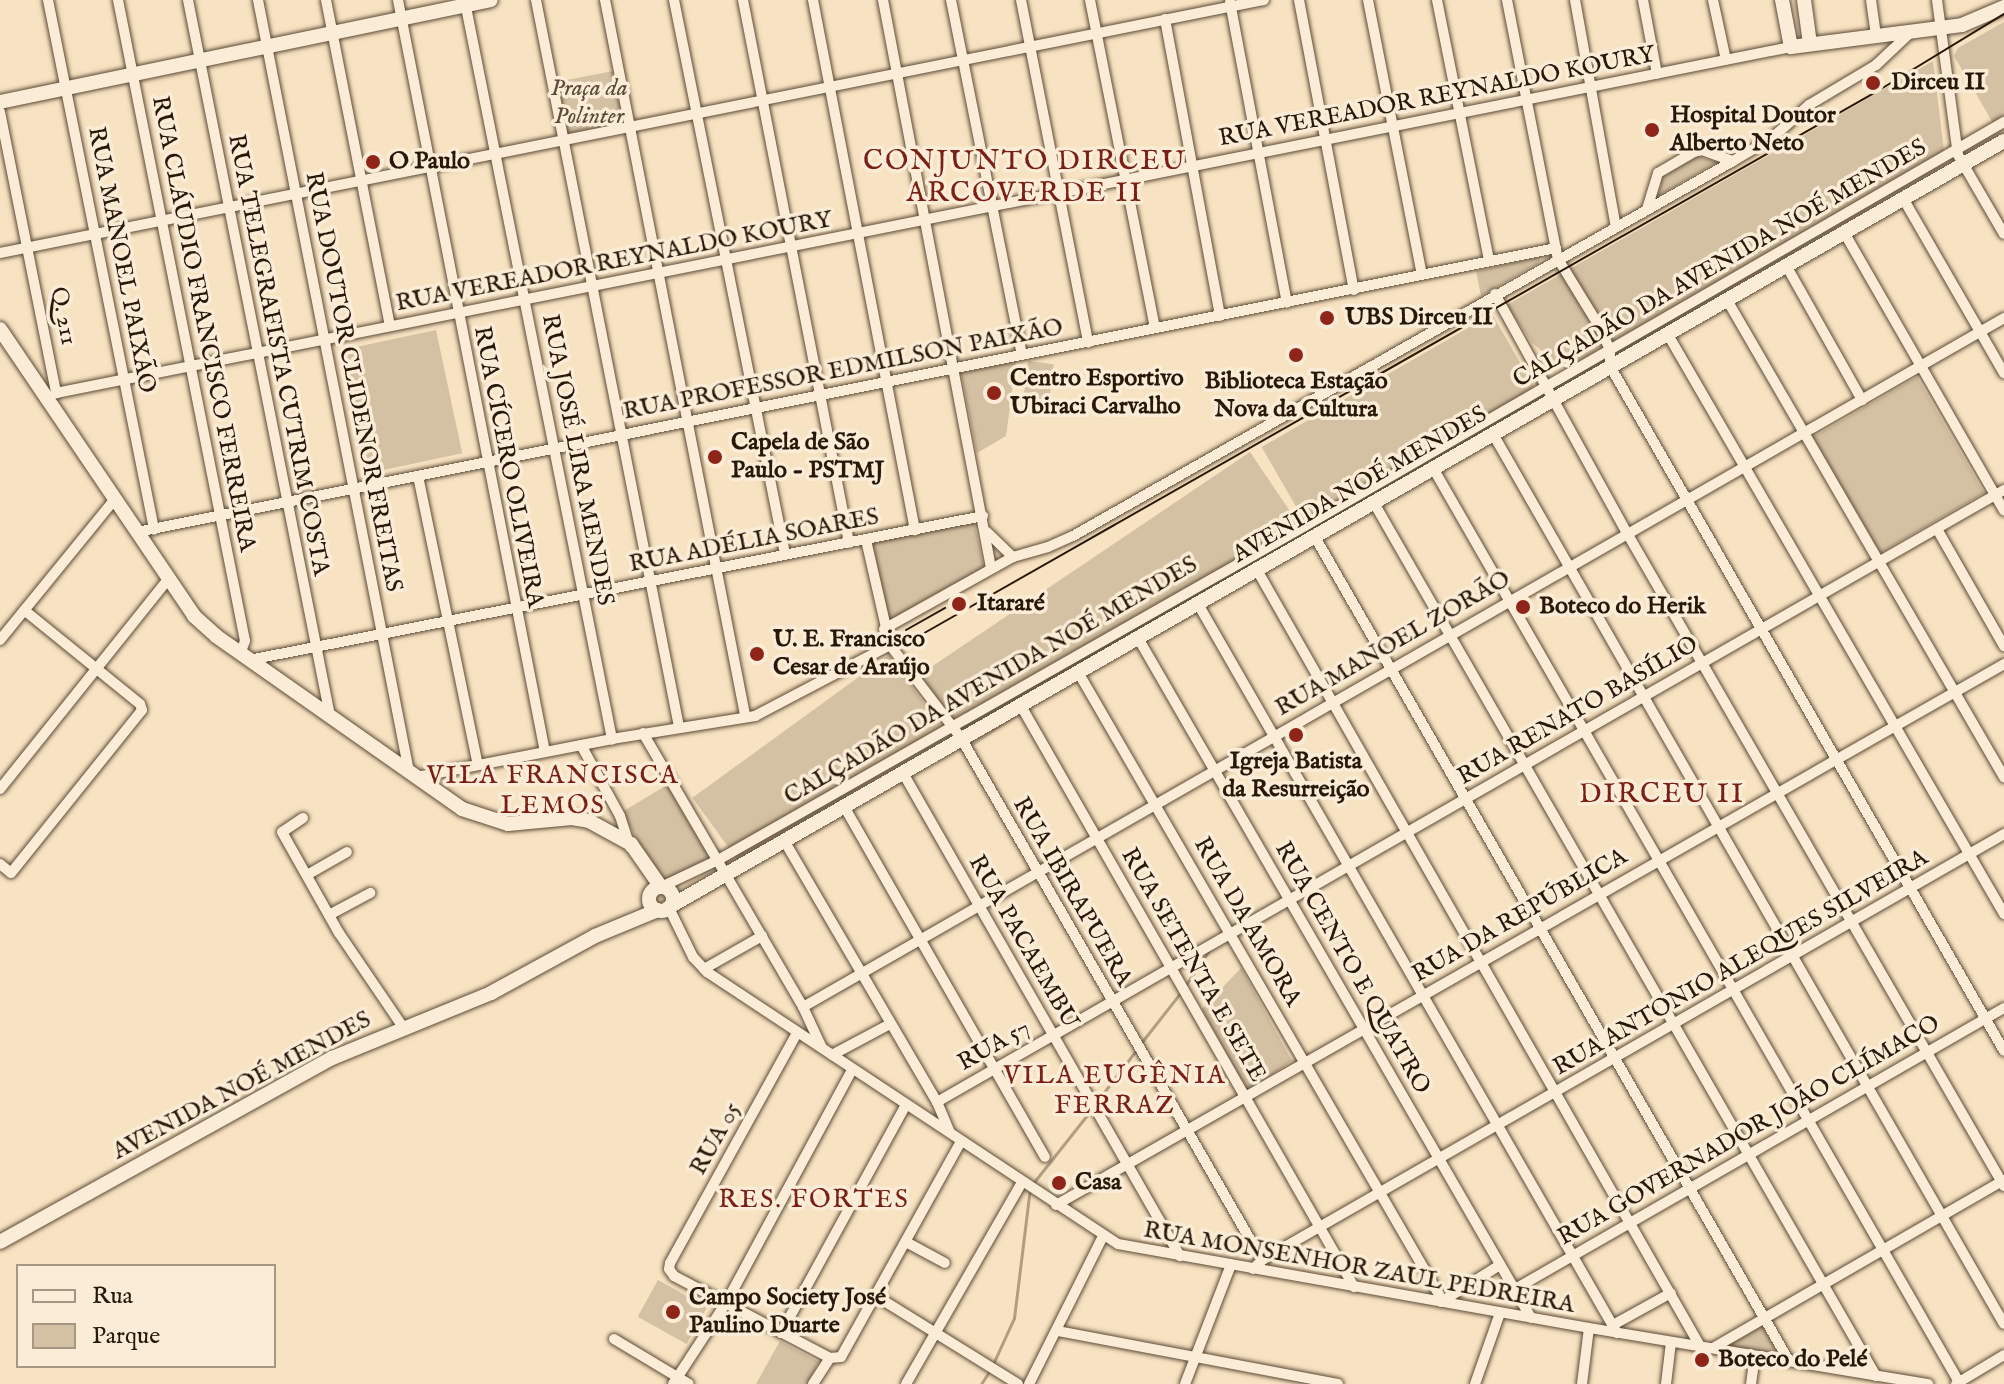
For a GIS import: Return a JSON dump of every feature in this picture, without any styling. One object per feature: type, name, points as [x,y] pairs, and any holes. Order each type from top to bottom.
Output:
[{"type":"street","name":"RUA MANOEL PAIXÃO","points":[[48,0],[154,529]]},
{"type":"street","name":"RUA CLÁUDIO FRANCISCO FERREIRA","points":[[118,0],[245,641],[245,657]]},
{"type":"street","name":"RUA TELEGRAFISTA CUTRIM COSTA","points":[[188,0],[330,717]]},
{"type":"street","name":"RUA DOUTOR CLIDENOR FREITAS","points":[[258,0],[382,634],[413,775]]},
{"type":"street","points":[[326,0],[390,326]]},
{"type":"street","name":"RUA CÍCERO OLIVEIRA","points":[[398,0],[545,752]]},
{"type":"street","points":[[0,102],[402,19],[466,2],[491,0]]},
{"type":"street","points":[[536,0],[679,727]]},
{"type":"street","points":[[605,0],[745,715]]},
{"type":"street","points":[[674,0],[785,554]]},
{"type":"street","points":[[743,0],[849,543]]},
{"type":"street","points":[[813,0],[915,530]]},
{"type":"street","points":[[883,0],[987,532],[991,568]]},
{"type":"street","points":[[951,0],[1022,355]]},
{"type":"street","points":[[1021,0],[1088,342]]},
{"type":"street","points":[[1090,0],[1155,328]]},
{"type":"street","points":[[0,253],[1097,33],[1230,3],[1264,0]]},
{"type":"street","points":[[1299,0],[1354,290]]},
{"type":"street","points":[[1368,0],[1422,275]]},
{"type":"street","points":[[1437,0],[1489,261]]},
{"type":"street","points":[[1507,0],[1557,253],[1610,350],[1610,366],[2004,1051]]},
{"type":"street","points":[[1575,0],[1616,227]]},
{"type":"street","points":[[1643,0],[1657,74]]},
{"type":"street","points":[[1713,0],[1726,60]]},
{"type":"street","points":[[1782,0],[1791,47],[1941,29],[1962,25],[2004,7]]},
{"type":"street","points":[[1804,0],[1810,44]]},
{"type":"street","points":[[1871,0],[1876,36]]},
{"type":"street","points":[[1937,0],[1957,149],[2004,234]]},
{"type":"street","name":"RUA JOSÉ LIRA MENDES","points":[[466,2],[612,739]]},
{"type":"street","points":[[1230,3],[1287,303]]},
{"type":"street","points":[[1165,19],[1220,316]]},
{"type":"street","points":[[884,629],[1013,557],[1073,536],[1495,294],[1557,253],[1616,227],[1733,161],[1772,138],[1809,105],[1876,65],[1911,32]]},
{"type":"street","name":"RUA VEREADOR REYNALDO KOURY","points":[[55,399],[124,379],[1791,47]]},
{"type":"street","name":"Q. 211","points":[[0,112],[55,399]]},
{"type":"street","name":"CALÇADÃO DA AVENIDA NOÉ MENDES","points":[[661,901],[727,869],[956,732],[1551,392],[1610,350],[2004,122]]},
{"type":"street","name":"AVENIDA NOÉ MENDES","points":[[0,1242],[332,1058],[491,993],[661,901],[785,842],[903,773],[956,732],[1021,706],[1493,434],[1551,392],[1610,366],[2004,141]]},
{"type":"street","points":[[1647,209],[1658,173],[1683,158],[1702,150],[1733,161]]},
{"type":"street","points":[[1904,200],[2004,373]]},
{"type":"street","points":[[1845,234],[1999,493],[2004,511]]},
{"type":"street","name":"RUA PROFESSOR EDMILSON PAIXÃO","points":[[137,532],[1489,261],[1557,253]]},
{"type":"street","points":[[1787,267],[1862,400]]},
{"type":"street","points":[[1495,294],[1627,533],[2003,1183],[1713,1348]]},
{"type":"street","points":[[1727,300],[2004,777]]},
{"type":"street","name":"RUA MANOEL ZORÃO","points":[[803,1007],[2004,318]]},
{"type":"street","points":[[0,329],[55,399],[137,532],[198,620],[245,657],[462,809],[489,821],[514,824],[580,818],[628,844]]},
{"type":"street","points":[[1667,333],[2004,914]]},
{"type":"street","points":[[1493,434],[2004,1324]]},
{"type":"street","points":[[1433,468],[1958,1383],[2004,1355]]},
{"type":"street","points":[[418,476],[478,765]]},
{"type":"street","name":"RUA RENATO BASÍLIO","points":[[1171,968],[1999,493]]},
{"type":"street","points":[[0,640],[116,498]]},
{"type":"street","points":[[1374,503],[1876,1376]]},
{"type":"street","name":"RUA ADÉLIA SOARES","points":[[245,657],[316,647],[983,516]]},
{"type":"street","points":[[1937,529],[2004,646]]},
{"type":"street","points":[[987,532],[1013,557]]},
{"type":"street","points":[[1315,537],[1789,1361]]},
{"type":"street","name":"RUA IBIRAPUERA","points":[[866,540],[890,645],[956,732],[1262,1260]]},
{"type":"street","points":[[1257,570],[1700,1346]]},
{"type":"street","points":[[0,789],[168,579]]},
{"type":"street","points":[[1198,604],[1615,1329],[1671,1293]]},
{"type":"street","points":[[0,864],[11,873],[140,714],[140,704],[24,610]]},
{"type":"street","name":"RUA CENTO E QUATRO","points":[[1138,638],[1531,1318]]},
{"type":"street","points":[[413,775],[745,715],[755,716],[890,645]]},
{"type":"street","name":"RUA DA REPÚBLICA","points":[[1056,1205],[2004,664]]},
{"type":"street","name":"RUA DA AMORA","points":[[1078,672],[1442,1301]]},
{"type":"street","name":"RUA SETENTA E SETE","points":[[1021,706],[1354,1287]]},
{"type":"street","points":[[643,733],[727,869],[827,1052],[890,1024]]},
{"type":"street","points":[[581,745],[620,816],[628,844],[661,901]]},
{"type":"street","name":"RUA PACAEMBU","points":[[903,773],[1180,1256]]},
{"type":"street","points":[[845,808],[1045,1157]]},
{"type":"street","points":[[303,818],[282,832],[329,915],[403,1027]]},
{"type":"street","name":"RUA ANTONIO ALEQUES SILVEIRA","points":[[1379,1193],[2004,834]]},
{"type":"street","points":[[785,842],[937,1102],[950,1132]]},
{"type":"street","points":[[307,875],[347,852]]},
{"type":"street","points":[[329,915],[370,893]]},
{"type":"street","name":"RUA MONSENHOR ZAUL PEDREIRA","points":[[661,901],[704,969],[1103,1236],[1128,1247],[1924,1384]]},
{"type":"street","points":[[704,969],[762,936]]},
{"type":"street","name":"RUA 57","points":[[937,1102],[1171,968]]},
{"type":"street","name":"RUA GOVERNADOR JOÃO CLÍMACO","points":[[1515,1289],[2004,1008]]},
{"type":"street","name":"RUA 05","points":[[726,1303],[674,1276],[669,1269],[670,1263],[797,1033]]},
{"type":"street","points":[[675,1381],[726,1303],[852,1070]]},
{"type":"street","points":[[781,1333],[906,1105]]},
{"type":"street","points":[[813,1384],[830,1358],[846,1353],[961,1141]]},
{"type":"street","points":[[906,1384],[935,1332],[1028,1186]]},
{"type":"street","points":[[1253,1269],[1262,1260],[1379,1193]]},
{"type":"street","points":[[1029,1384],[1103,1236]]},
{"type":"street","points":[[906,1242],[945,1263]]},
{"type":"street","points":[[1185,1384],[1231,1265]]},
{"type":"street","points":[[1442,1301],[1500,1265]]},
{"type":"street","points":[[876,1296],[1018,1384]]},
{"type":"street","points":[[726,1303],[830,1358]]},
{"type":"street","points":[[1475,1384],[1500,1313]]},
{"type":"street","points":[[1582,1384],[1589,1328]]},
{"type":"street","points":[[1058,1331],[1338,1384]]},
{"type":"street","points":[[614,1339],[675,1381],[689,1384]]},
{"type":"street","points":[[1666,1384],[1671,1342]]},
{"type":"street","points":[[1751,1384],[1755,1356]]},
{"type":"street","points":[[1836,1384],[1838,1370]]},
{"type":"green space","points":[[2004,22],[2004,116],[1993,123],[1954,56],[1958,48]]},
{"type":"green space","points":[[1933,61],[1944,151],[1565,369],[1532,343],[1507,305]]},
{"type":"green space","name":"Praça da Polinter","points":[[613,71],[623,123],[565,134],[555,82]]},
{"type":"green space","points":[[1695,156],[1717,162],[1658,196],[1663,175]]},
{"type":"green space","points":[[1540,257],[1540,262],[1481,296],[1476,271]]},
{"type":"green space","points":[[1492,314],[1536,390],[1306,523],[1262,447]]},
{"type":"green space","points":[[436,330],[462,453],[370,473],[344,350]]},
{"type":"green space","points":[[1016,361],[1006,436],[977,453],[961,373]]},
{"type":"green space","points":[[1028,361],[1054,364],[1049,403],[1023,400]]},
{"type":"green space","points":[[1917,377],[1984,493],[1880,553],[1813,437]]},
{"type":"green space","points":[[1250,452],[1300,526],[969,749],[919,675]]},
{"type":"green space","points":[[974,522],[984,568],[888,622],[872,542]]},
{"type":"green space","points":[[889,655],[941,727],[745,870],[692,798]]},
{"type":"green space","points":[[667,785],[712,861],[671,881],[658,879],[622,812]]},
{"type":"green space","points":[[1241,968],[1292,1061],[1247,1091],[1202,1009]]},
{"type":"green space","name":"Campo Society José Paulino Duarte","points":[[658,1280],[707,1307],[687,1344],[638,1317]]},
{"type":"green space","points":[[1764,1318],[1789,1361],[1713,1348]]},
{"type":"green space","points":[[780,1341],[819,1362],[807,1384],[756,1384]]},
{"type":"waterway","points":[[1185,986],[1210,949]]},
{"type":"waterway","points":[[1141,1043],[1181,992]]},
{"type":"waterway","points":[[1095,1104],[1137,1049]]},
{"type":"waterway","points":[[993,1364],[1014,1318],[1030,1187],[1091,1110]]},
{"type":"waterway","points":[[981,1384],[990,1370]]},
{"type":"tram line","points":[[912,640],[1876,92],[2004,14]]},
{"type":"tram line","points":[[906,630],[945,608]]},
{"type":"place","name":"Dirceu II","points":[[1873,83]]},
{"type":"place","name":"Hospital Doutor Alberto Neto","points":[[1652,130]]},
{"type":"place","name":"O Paulo","points":[[373,162]]},
{"type":"place","name":"UBS Dirceu II","points":[[1327,318]]},
{"type":"place","name":"Biblioteca Estação Nova da Cultura","points":[[1296,355]]},
{"type":"place","name":"Centro Esportivo Ubiraci Carvalho","points":[[994,393]]},
{"type":"place","name":"Capela de São Paulo - PSTMJ","points":[[715,457]]},
{"type":"place","name":"Itararé","points":[[959,604]]},
{"type":"place","name":"Boteco do Herik","points":[[1523,607]]},
{"type":"place","name":"U. E. Francisco Cesar de Araújo","points":[[757,654]]},
{"type":"place","name":"Igreja Batista da Resurreição","points":[[1296,735]]},
{"type":"place","name":"Casa","points":[[1059,1183]]},
{"type":"place","name":"Campo Society José Paulino Duarte","points":[[673,1312]]},
{"type":"place","name":"Boteco do Pelé","points":[[1702,1360]]},
{"type":"district","name":"CONJUNTO DIRCEU ARCOVERDE II","points":[[1025,178]]},
{"type":"district","name":"VILA FRANCISCA LEMOS","points":[[553,791]]},
{"type":"district","name":"DIRCEU II","points":[[1662,795]]},
{"type":"district","name":"VILA EUGÊNIA FERRAZ","points":[[1115,1091]]},
{"type":"district","name":"RES. FORTES","points":[[814,1200]]}]
